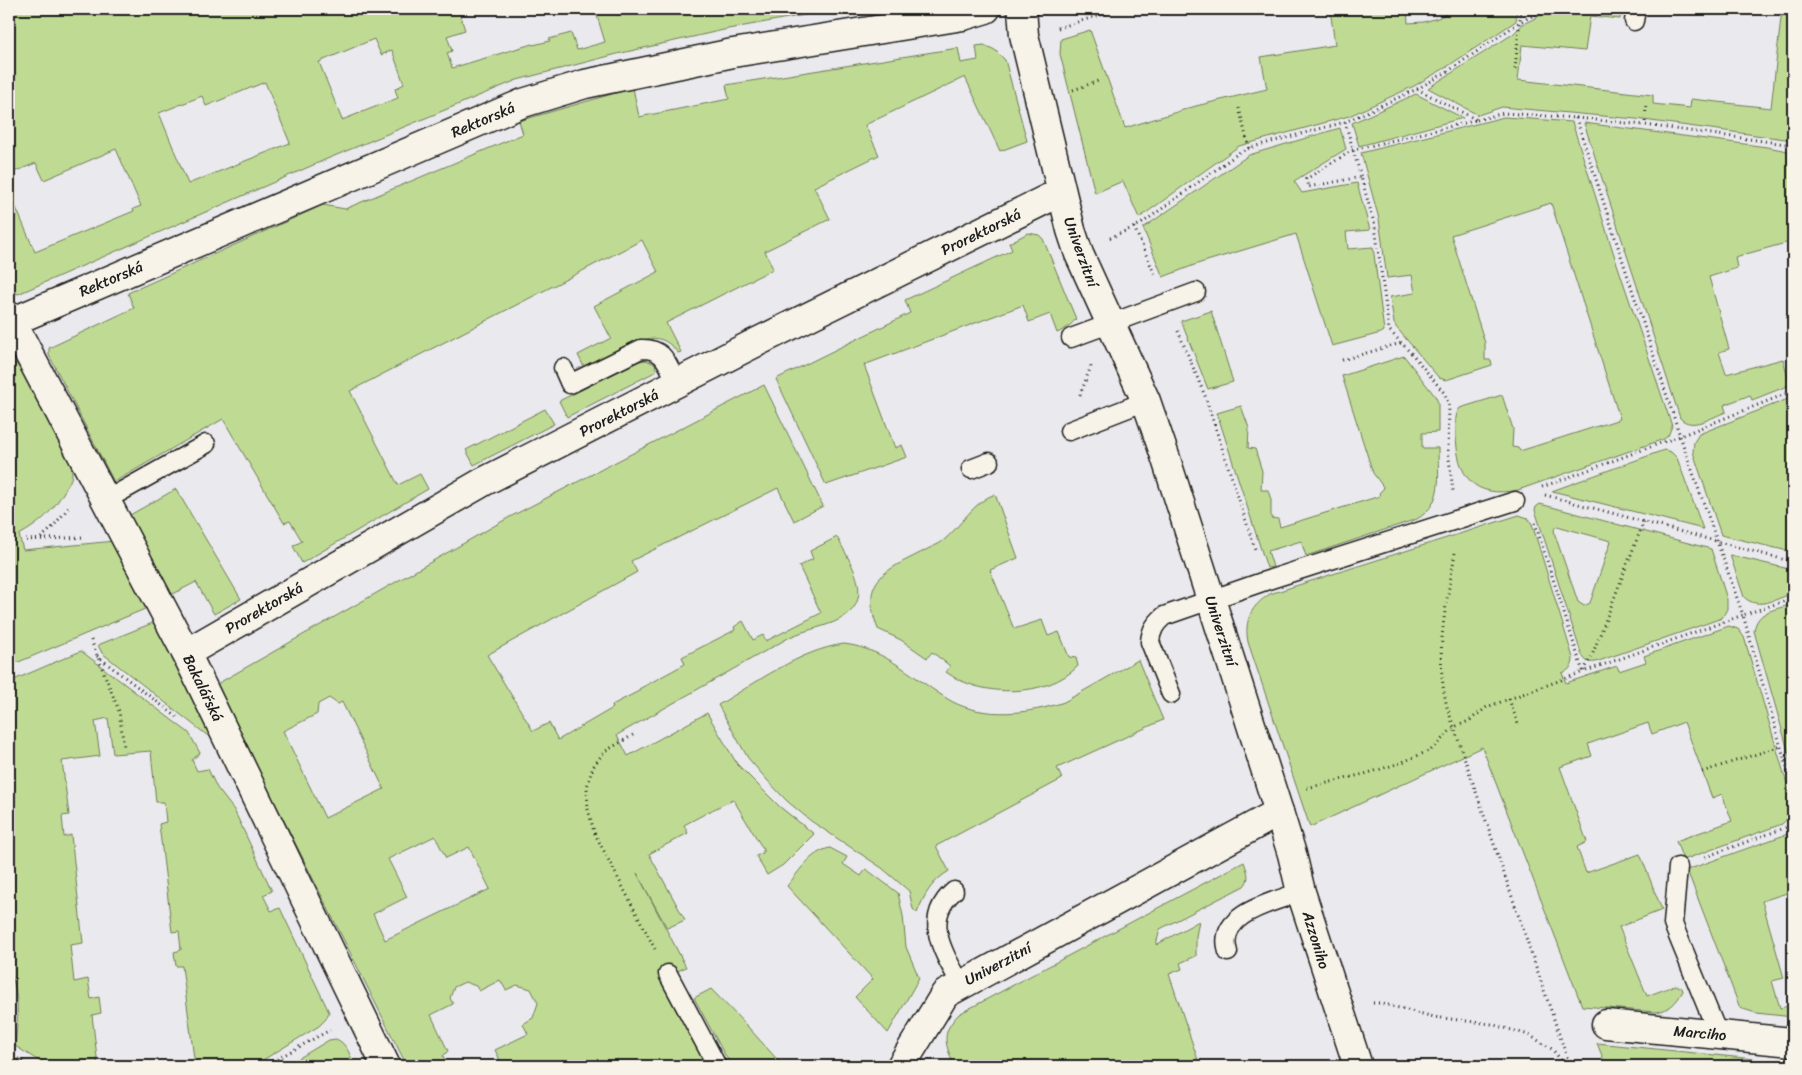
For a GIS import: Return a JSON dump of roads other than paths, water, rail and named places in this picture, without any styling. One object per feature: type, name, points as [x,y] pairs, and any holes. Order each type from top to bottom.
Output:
[{"type":"street","name":"Rektorská","points":[[10,321],[523,103],[586,84],[734,53],[963,16],[986,9]]},
{"type":"street","name":"Univerzitní","points":[[910,1062],[945,994],[1279,812],[1146,402],[1112,323],[1079,254],[1061,192],[1024,35],[1022,9]]},
{"type":"street","name":"Prorektorská","points":[[186,653],[483,482],[1061,192]]},
{"type":"street","name":"Bakalářská","points":[[10,321],[186,653],[386,1066]]},
{"type":"street","name":"Azzoniho","points":[[1279,812],[1301,892],[1358,1066]]},
{"type":"street","name":"Marciho","points":[[1606,1024],[1793,1042]]},
{"type":"lane","points":[[1071,338],[1196,292]]},
{"type":"lane","points":[[563,368],[570,384],[641,349],[653,350],[663,356],[677,383]]},
{"type":"lane","points":[[1069,430],[1146,402]]},
{"type":"lane","points":[[106,500],[206,444]]},
{"type":"lane","points":[[971,469],[989,462]]},
{"type":"lane","points":[[1171,694],[1150,642],[1156,623],[1164,616],[1210,599],[1521,498]]},
{"type":"lane","points":[[1678,868],[1673,924],[1718,1034]]},
{"type":"lane","points":[[954,891],[944,900],[938,913],[937,926],[940,943],[961,984]]},
{"type":"lane","points":[[1228,952],[1225,938],[1232,923],[1254,909],[1301,892]]},
{"type":"lane","points":[[668,974],[718,1066]]}]
